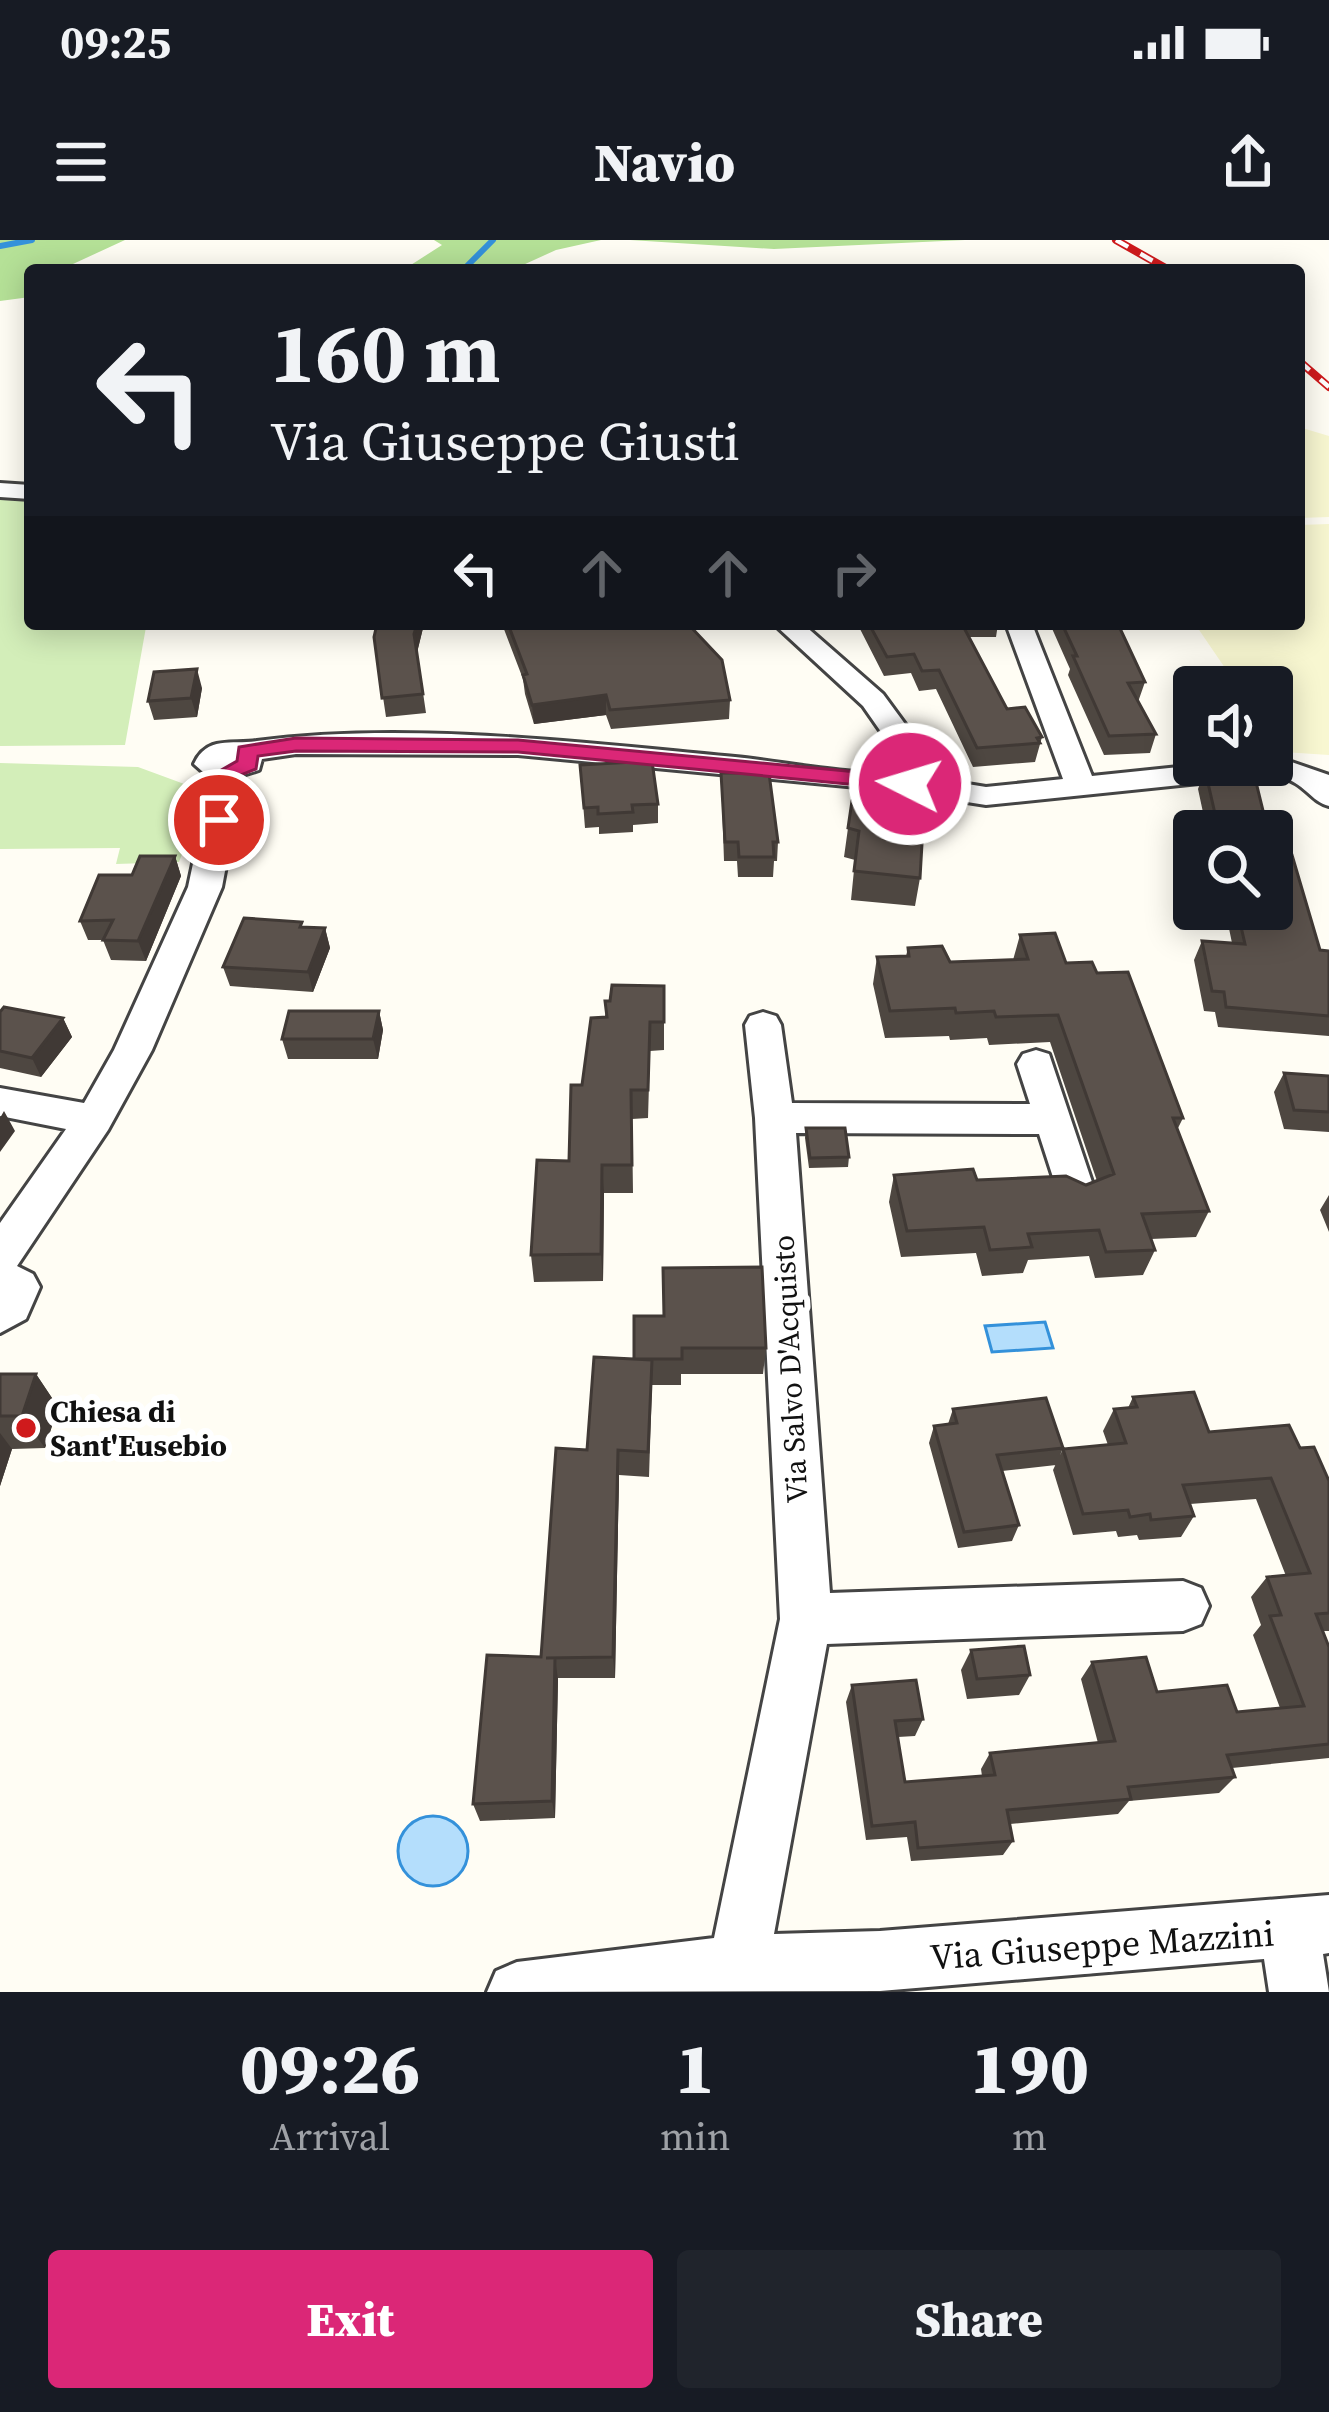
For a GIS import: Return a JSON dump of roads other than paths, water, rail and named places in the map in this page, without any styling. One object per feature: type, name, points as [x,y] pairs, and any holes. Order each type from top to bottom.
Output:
[{"type":"street","points":[[794,630],[873,700],[919,779]]},
{"type":"street","points":[[1021,630],[1081,786]]},
{"type":"street","points":[[0,1256],[94,1120],[133,1050],[205,887],[237,762],[296,745],[518,746],[919,779],[962,795],[1277,766],[1306,773],[1326,788],[1329,797]]},
{"type":"street","name":"Via Salvo D'Acquisto","points":[[738,1965],[806,1619],[775,1118],[763,1025]]},
{"type":"street","points":[[1036,1064],[1075,1191]]},
{"type":"street","points":[[0,1102],[94,1120]]},
{"type":"street","points":[[775,1118],[1054,1119]]},
{"type":"street","points":[[0,1278],[12,1280],[18,1296],[0,1314]]},
{"type":"street","points":[[806,1619],[1183,1606]]},
{"type":"street","points":[[1299,1992],[1310,1928]]},
{"type":"street","name":"Via Giuseppe Mazzini","points":[[517,1992],[738,1965],[880,1977],[1310,1928]]},
{"type":"water","points":[[1045,1322],[1053,1348],[992,1352],[985,1326]]},
{"type":"water","points":[[433,1816],[458,1826],[468,1851],[458,1876],[433,1886],[408,1876],[398,1851],[408,1826]]},
{"type":"waterway","points":[[0,246],[32,240]]},
{"type":"waterway","points":[[469,264],[493,240]]},
{"type":"railway","points":[[1116,240],[1158,264]]},
{"type":"railway","points":[[1305,366],[1329,387]]},
{"type":"place","name":"Chiesa di Sant'Eusebio","points":[[26,1428]]}]
